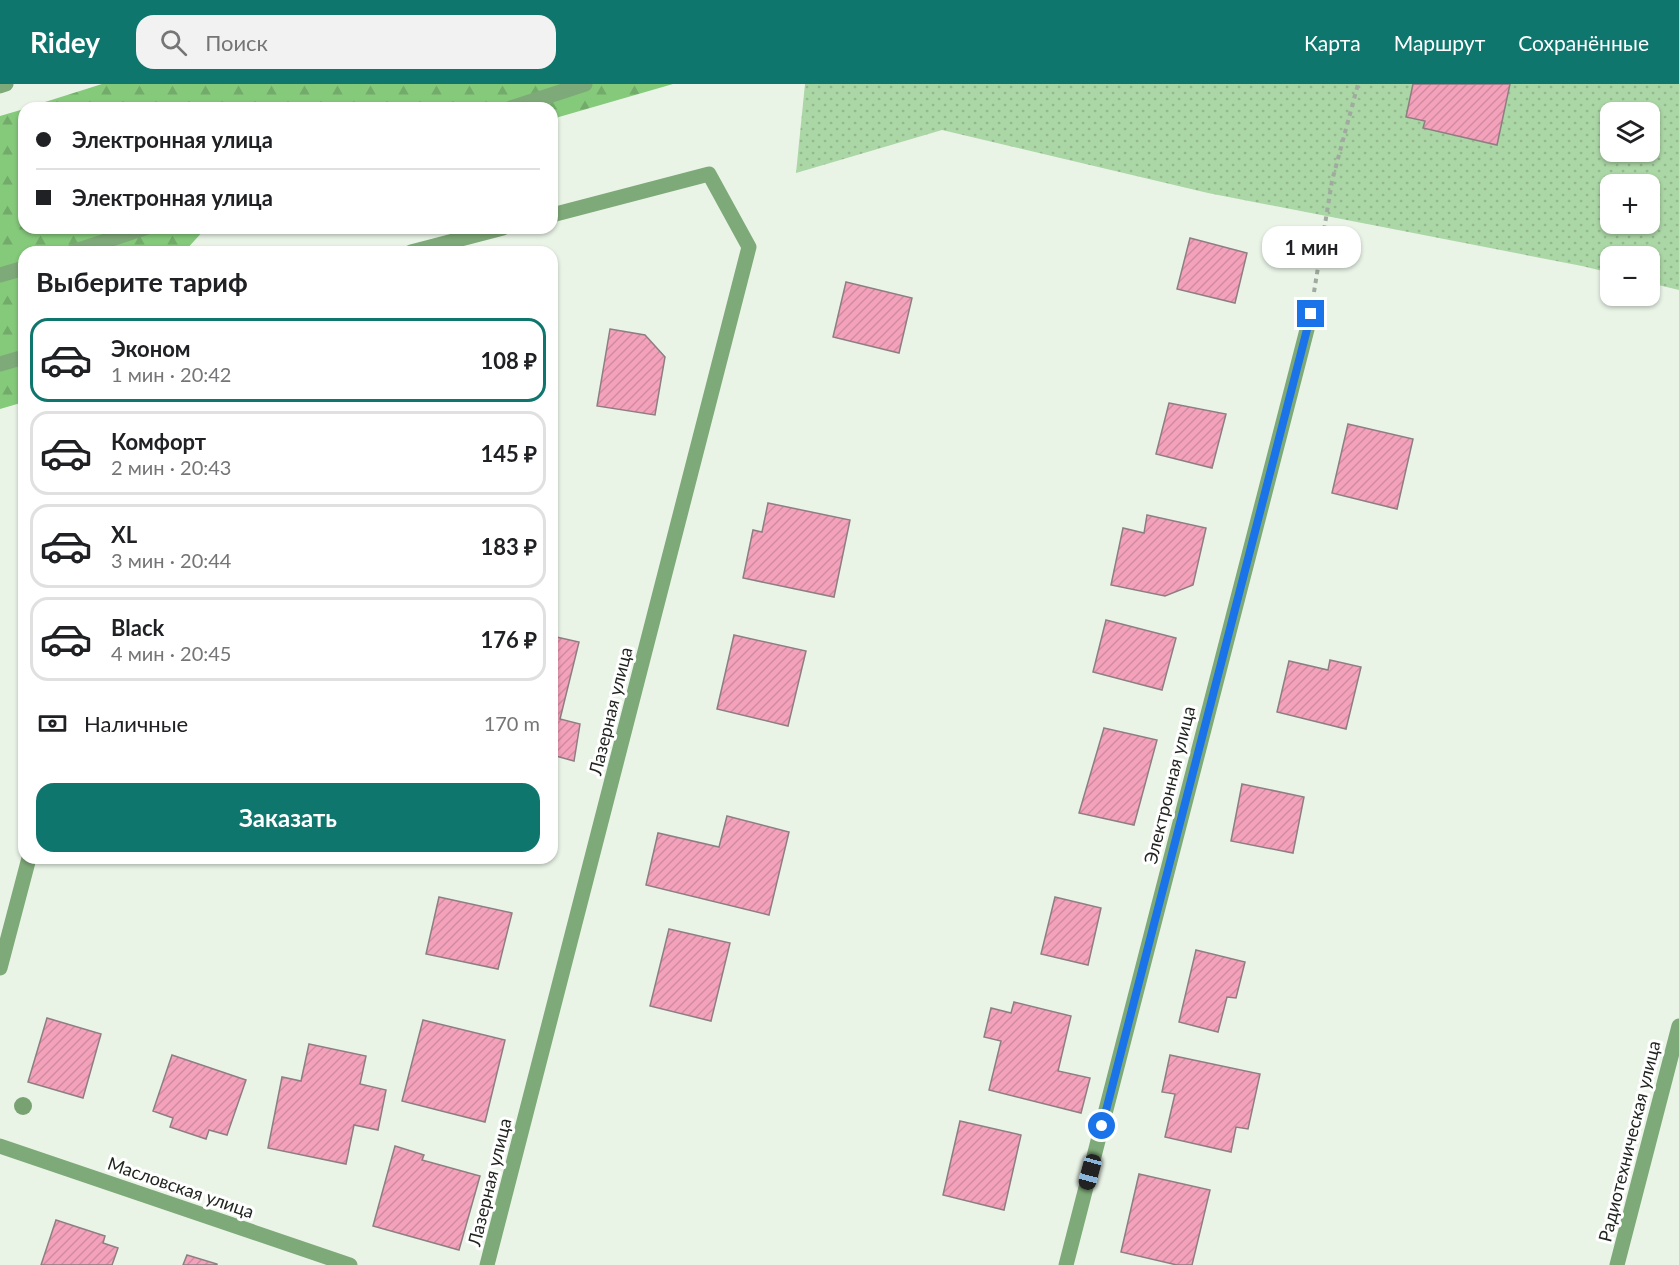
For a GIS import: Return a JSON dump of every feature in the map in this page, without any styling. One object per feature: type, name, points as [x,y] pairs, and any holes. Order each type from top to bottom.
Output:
[{"type":"street","points":[[0,86],[6,84]]},
{"type":"street","points":[[530,102],[585,84]]},
{"type":"street","name":"Лазерная улица","points":[[487,1265],[749,247],[709,174],[558,213]]},
{"type":"street","points":[[90,246],[127,234]]},
{"type":"street","points":[[434,246],[480,234]]},
{"type":"street","points":[[0,275],[18,270]]},
{"type":"street","name":"Электронная улица","points":[[1066,1265],[1311,314]]},
{"type":"street","points":[[0,364],[18,359]]},
{"type":"street","points":[[0,968],[26,864]]},
{"type":"street","name":"Радиотехническая улица","points":[[1617,1265],[1679,1026]]},
{"type":"street","name":"Масловская улица","points":[[0,1146],[350,1265]]},
{"type":"path","points":[[1311,314],[1332,181],[1358,84]]},
{"type":"green space","points":[[102,84],[673,84],[558,117],[558,102],[45,102]]},
{"type":"green space","points":[[805,84],[1679,84],[1679,290],[1660,285],[1660,246],[1600,246],[1600,270],[1208,193],[942,130],[796,173]]},
{"type":"green space","points":[[18,111],[18,234],[200,234],[190,246],[18,246],[18,404],[0,409],[0,116]]},
{"type":"building","points":[[1413,84],[1510,84],[1497,145],[1423,128],[1425,121],[1406,117]]},
{"type":"building","points":[[1190,238],[1247,253],[1235,303],[1177,289]]},
{"type":"building","points":[[846,282],[912,298],[899,353],[833,337]]},
{"type":"building","points":[[610,329],[645,335],[665,357],[655,415],[597,406]]},
{"type":"building","points":[[1169,403],[1226,414],[1212,468],[1156,454]]},
{"type":"building","points":[[1348,424],[1413,439],[1397,509],[1332,493]]},
{"type":"building","points":[[768,503],[850,520],[834,597],[743,578],[753,530],[762,532]]},
{"type":"building","points":[[1147,515],[1206,528],[1193,585],[1165,596],[1111,585],[1123,528],[1144,533]]},
{"type":"building","points":[[1106,620],[1176,638],[1162,690],[1093,672]]},
{"type":"building","points":[[734,635],[806,651],[788,726],[717,709]]},
{"type":"building","points":[[558,637],[579,642],[560,719],[580,724],[574,761],[558,757]]},
{"type":"building","points":[[1330,660],[1361,667],[1346,729],[1277,712],[1289,661],[1328,670]]},
{"type":"building","points":[[1104,728],[1157,740],[1134,825],[1079,813]]},
{"type":"building","points":[[1242,784],[1304,797],[1293,853],[1231,841]]},
{"type":"building","points":[[727,816],[789,832],[769,915],[646,885],[658,833],[719,847]]},
{"type":"building","points":[[439,897],[512,913],[498,969],[426,954]]},
{"type":"building","points":[[1055,897],[1101,908],[1088,965],[1041,954]]},
{"type":"building","points":[[669,929],[730,943],[711,1021],[650,1006]]},
{"type":"building","points":[[1196,950],[1245,962],[1236,998],[1227,997],[1218,1032],[1179,1022]]},
{"type":"building","points":[[1014,1002],[1071,1016],[1058,1071],[1090,1078],[1081,1113],[989,1090],[1001,1041],[984,1037],[991,1008],[1011,1013]]},
{"type":"building","points":[[47,1018],[101,1034],[83,1098],[28,1082]]},
{"type":"building","points":[[423,1020],[505,1040],[485,1122],[402,1101]]},
{"type":"building","points":[[309,1044],[366,1056],[360,1084],[386,1090],[378,1130],[354,1125],[346,1164],[268,1148],[282,1077],[301,1081]]},
{"type":"building","points":[[172,1055],[246,1080],[227,1135],[209,1130],[206,1139],[170,1127],[173,1118],[153,1111]]},
{"type":"building","points":[[1170,1055],[1260,1074],[1248,1129],[1236,1127],[1231,1152],[1165,1137],[1175,1094],[1162,1092]]},
{"type":"building","points":[[960,1121],[1021,1135],[1004,1210],[943,1195]]},
{"type":"building","points":[[395,1146],[424,1155],[422,1160],[480,1176],[459,1250],[373,1226]]},
{"type":"building","points":[[1139,1174],[1210,1190],[1192,1265],[1177,1265],[1121,1252]]},
{"type":"building","points":[[56,1220],[105,1236],[103,1243],[118,1248],[112,1265],[41,1265]]},
{"type":"building","points":[[187,1255],[217,1264],[217,1265],[183,1265]]},
{"type":"route","points":[[1102,1126],[1311,314]]}]
